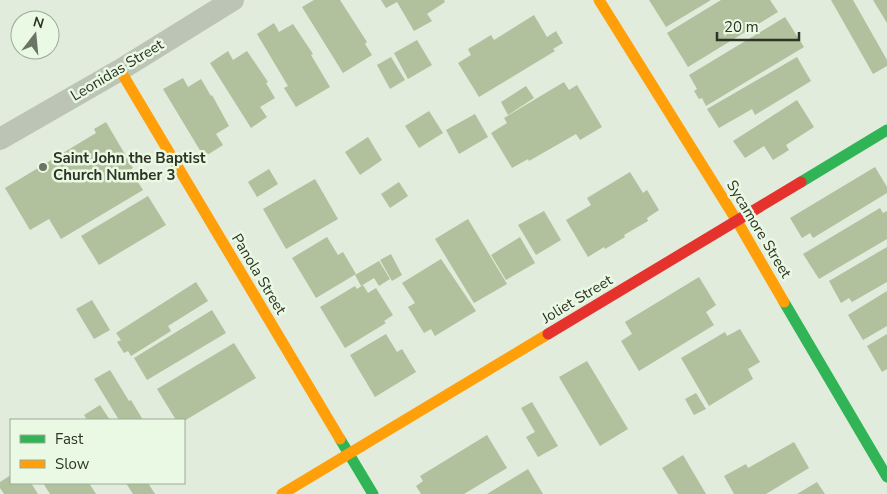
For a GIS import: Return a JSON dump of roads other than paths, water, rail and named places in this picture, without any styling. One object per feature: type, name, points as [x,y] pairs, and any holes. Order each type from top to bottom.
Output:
[{"type":"street","name":"Leonidas Street","points":[[0,139],[120,70],[233,0]]},
{"type":"street","name":"Sycamore Street","points":[[600,0],[737,221],[887,477]]},
{"type":"street","name":"Panola Street","points":[[120,70],[373,494]]},
{"type":"street","name":"Joliet Street","points":[[282,494],[887,130]]},
{"type":"place","name":"Saint John the Baptist Church Number 3","points":[[43,167]]}]
